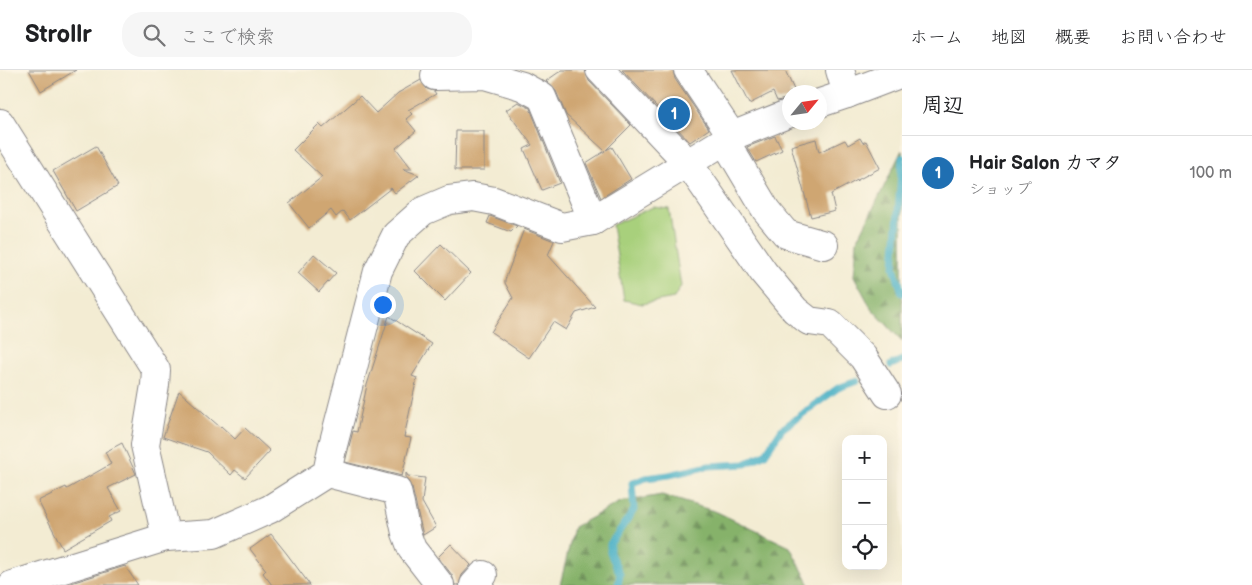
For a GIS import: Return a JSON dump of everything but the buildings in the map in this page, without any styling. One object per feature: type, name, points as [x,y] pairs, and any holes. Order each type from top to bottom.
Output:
[{"type":"street","points":[[600,70],[688,163],[764,273],[795,310],[809,321],[830,324],[863,358],[888,394]]},
{"type":"street","points":[[688,70],[728,138],[766,210],[786,234],[824,245]]},
{"type":"street","points":[[827,97],[843,82],[902,73]]},
{"type":"street","points":[[435,76],[485,75],[522,86],[542,97],[593,221]]},
{"type":"street","points":[[12,585],[58,578],[166,537],[214,534],[270,509],[327,473],[378,271],[396,235],[423,211],[449,200],[473,197],[494,201],[562,227],[593,221],[728,138],[782,116]]},
{"type":"street","points":[[0,123],[156,370],[145,445],[166,537]]},
{"type":"street","points":[[327,473],[397,491],[406,533],[412,549],[440,585]]},
{"type":"green space","points":[[902,150],[902,341],[871,308],[854,276],[857,241]]},
{"type":"green space","points":[[653,207],[669,209],[681,286],[674,298],[642,304],[624,300],[612,225]]},
{"type":"green space","points":[[662,495],[717,512],[790,547],[810,585],[560,585],[574,527],[620,502]]},
{"type":"waterway","points":[[902,158],[894,267],[902,293]]},
{"type":"waterway","points":[[891,365],[902,360]]},
{"type":"waterway","points":[[618,585],[620,574],[610,553],[610,544],[634,510],[632,483],[646,478],[709,466],[745,464],[765,454],[782,429],[838,388],[857,381]]},
{"type":"place","name":"Hair Salon カマタ","points":[[674,114]]}]
